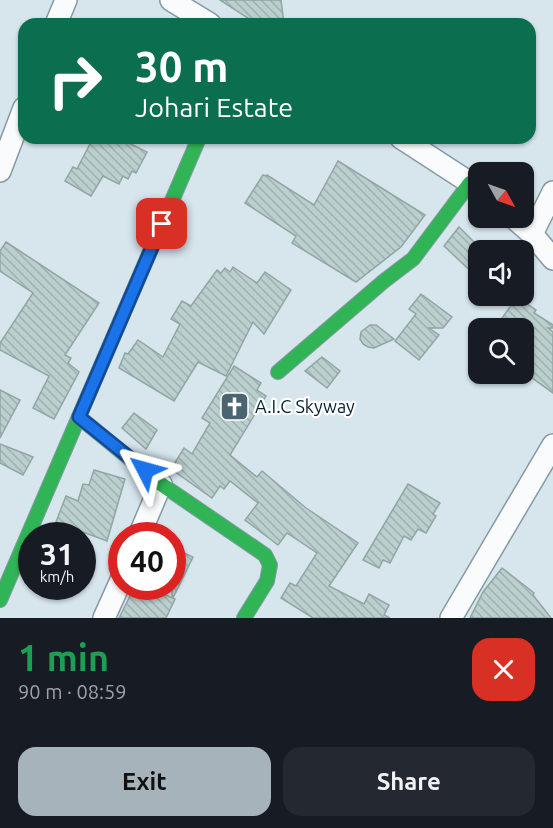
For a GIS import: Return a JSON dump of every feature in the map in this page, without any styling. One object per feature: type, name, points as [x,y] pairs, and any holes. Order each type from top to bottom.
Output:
[{"type":"street","points":[[58,18],[66,0]]},
{"type":"street","points":[[171,0],[200,18]]},
{"type":"street","points":[[0,171],[18,124]]},
{"type":"street","points":[[0,600],[196,144]]},
{"type":"street","points":[[410,144],[468,182]]},
{"type":"street","points":[[532,234],[553,192]]},
{"type":"street","points":[[278,372],[413,259],[468,193]]},
{"type":"street","points":[[525,228],[553,259]]},
{"type":"street","points":[[79,417],[161,484],[265,555],[270,565],[267,580],[244,618]]},
{"type":"street","points":[[451,618],[551,457]]},
{"type":"street","points":[[145,522],[161,484]]},
{"type":"street","points":[[104,618],[112,600]]},
{"type":"building","points":[[220,0],[281,0],[283,18],[248,18]]},
{"type":"building","points":[[90,144],[131,144],[147,152],[136,173],[132,171],[128,179],[123,176],[119,184],[103,176],[91,196],[65,181],[73,167],[77,169]]},
{"type":"building","points":[[338,161],[425,215],[401,247],[356,282],[292,243],[296,236],[245,203],[263,175],[267,175],[314,205]]},
{"type":"building","points":[[459,227],[472,240],[468,240],[468,269],[444,246]]},
{"type":"building","points":[[6,242],[99,303],[65,355],[71,358],[68,363],[79,372],[54,419],[33,408],[49,376],[0,350],[0,343],[33,293],[0,271],[0,251]]},
{"type":"building","points":[[233,267],[257,283],[265,272],[291,290],[264,334],[253,322],[226,376],[198,362],[174,401],[119,368],[125,353],[128,354],[138,340],[163,357],[180,324],[171,319],[182,301],[191,306],[217,270],[221,273],[225,268],[230,272]]},
{"type":"building","points":[[421,294],[452,317],[443,328],[429,328],[439,335],[419,360],[395,341],[416,314],[409,309]]},
{"type":"building","points":[[511,306],[530,306],[536,310],[534,313],[553,325],[553,328],[548,328],[553,332],[553,393],[534,379],[534,318],[502,318]]},
{"type":"building","points":[[370,325],[376,325],[394,339],[374,348],[368,347],[360,339],[361,332]]},
{"type":"building","points":[[322,357],[340,371],[327,388],[305,371]]},
{"type":"building","points":[[234,366],[261,383],[257,390],[266,396],[230,455],[257,477],[262,471],[306,508],[358,543],[329,586],[364,604],[369,594],[389,605],[384,615],[390,618],[313,618],[281,598],[290,583],[296,586],[317,553],[287,533],[278,545],[245,520],[258,503],[230,481],[224,489],[220,486],[212,498],[171,469],[184,448],[192,454],[210,423],[202,418]]},
{"type":"building","points":[[0,390],[20,400],[0,438]]},
{"type":"building","points":[[134,413],[157,430],[146,449],[122,428]]},
{"type":"building","points":[[0,444],[33,457],[23,475],[0,463]]},
{"type":"building","points":[[94,470],[125,479],[113,522],[108,522],[107,541],[96,537],[96,522],[56,522],[66,496],[78,501],[83,484],[89,485]]},
{"type":"building","points":[[408,484],[440,503],[433,514],[436,516],[426,533],[418,529],[411,540],[404,536],[390,563],[383,560],[379,568],[363,560]]},
{"type":"building","points":[[186,554],[193,557],[186,571]]},
{"type":"building","points":[[502,568],[534,593],[533,595],[551,618],[470,618],[483,592]]},
{"type":"building","points":[[128,600],[175,600],[166,618],[119,618]]},
{"type":"traffic: fast","points":[[0,600],[196,144]]},
{"type":"traffic: fast","points":[[278,372],[413,259],[468,186]]},
{"type":"traffic: fast","points":[[79,417],[161,484],[265,555],[270,565],[267,581],[244,618]]},
{"type":"place","name":"A.I.C Skyway","points":[[234,407]]},
{"type":"route","points":[[145,470],[79,417],[162,224]]}]
